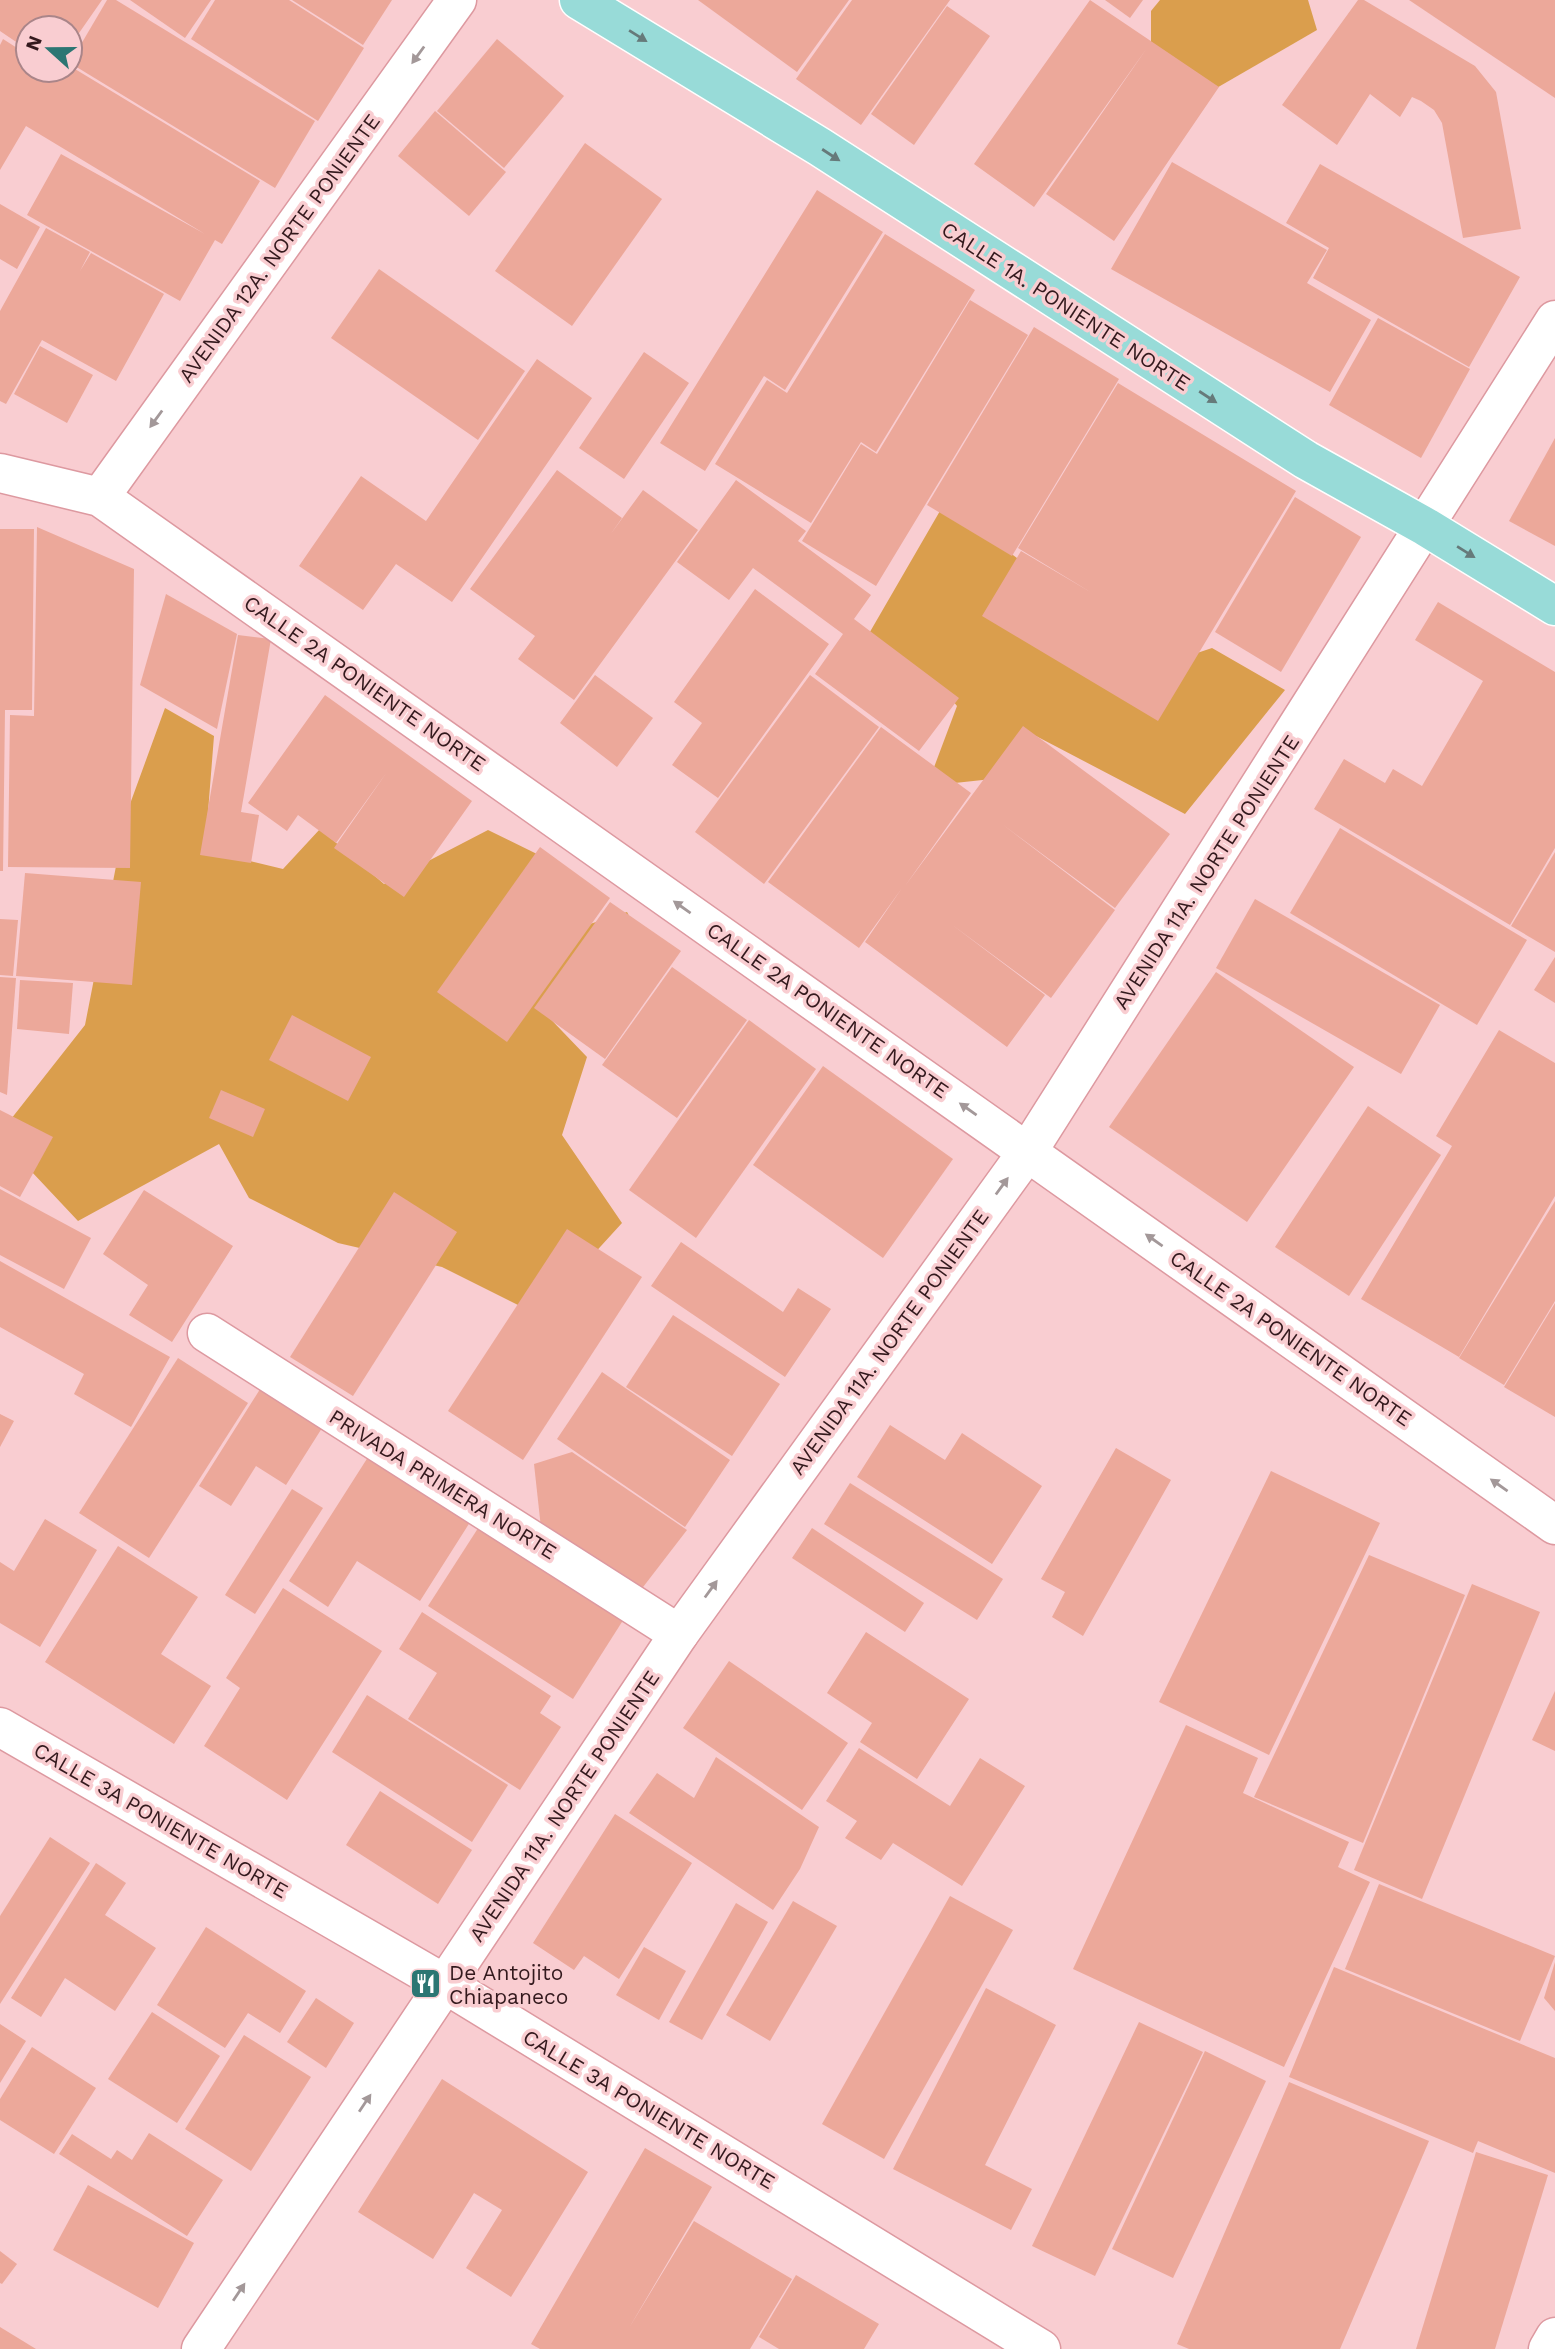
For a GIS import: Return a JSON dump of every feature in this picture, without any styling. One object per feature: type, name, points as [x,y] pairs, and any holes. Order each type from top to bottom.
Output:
[{"type":"main road","name":"CALLE 1A. PONIENTE NORTE","points":[[579,0],[820,147],[1306,460],[1426,527],[1555,606]]},
{"type":"street","name":"AVENIDA 12A. NORTE PONIENTE","points":[[100,497],[457,0]]},
{"type":"street","name":"AVENIDA 11A. NORTE PONIENTE","points":[[201,2349],[679,1634],[1028,1151],[1555,320]]},
{"type":"street","points":[[0,473],[100,497]]},
{"type":"street","name":"CALLE 2A PONIENTE NORTE","points":[[100,497],[1555,1525]]},
{"type":"street","name":"PRIVADA PRIMERA NORTE","points":[[207,1333],[679,1634]]},
{"type":"street","name":"CALLE 3A PONIENTE NORTE","points":[[0,1727],[444,1984],[1041,2349]]},
{"type":"street","points":[[1548,2349],[1555,2337]]},
{"type":"shaded area","points":[[1160,0],[1308,0],[1317,30],[1175,112],[1151,66],[1151,11]]},
{"type":"shaded area","points":[[944,504],[1060,590],[1108,683],[1212,648],[1285,690],[1185,814],[1036,736],[1001,778],[927,786],[957,706],[938,683],[867,637]]},
{"type":"shaded area","points":[[165,708],[214,736],[205,850],[283,869],[320,829],[384,884],[488,830],[541,856],[482,959],[627,912],[660,975],[539,1007],[587,1057],[562,1135],[622,1223],[538,1315],[442,1267],[338,1243],[249,1198],[219,1144],[78,1221],[0,1138],[0,1133],[85,1025],[126,815]]},
{"type":"building","points":[[0,0],[102,0],[84,26],[84,14],[14,14],[14,40],[0,31]]},
{"type":"building","points":[[107,0],[116,0],[315,121],[275,188],[84,72],[84,39]]},
{"type":"building","points":[[130,0],[211,0],[185,38]]},
{"type":"building","points":[[215,0],[289,0],[364,48],[318,121],[191,39]]},
{"type":"building","points":[[292,0],[392,0],[363,45]]},
{"type":"building","points":[[698,0],[849,0],[797,72]]},
{"type":"building","points":[[852,0],[950,0],[861,125],[796,79]]},
{"type":"building","points":[[1090,0],[1219,87],[1114,241],[1046,194],[1147,48],[1034,207],[974,164]]},
{"type":"building","points":[[1105,0],[1143,0],[1130,18]]},
{"type":"building","points":[[1358,0],[1364,0],[1475,66],[1496,92],[1521,229],[1463,238],[1442,123],[1434,110],[1421,101],[1412,97],[1400,117],[1370,94],[1337,145],[1282,105]]},
{"type":"building","points":[[1409,0],[1555,0],[1555,98]]},
{"type":"building","points":[[947,6],[990,36],[914,145],[871,114]]},
{"type":"building","points":[[3,39],[14,46],[14,84],[84,84],[84,74],[260,181],[222,244],[215,240],[180,301],[27,215],[61,154],[205,234],[26,126],[0,170],[0,45]]},
{"type":"building","points":[[497,39],[564,96],[504,168],[437,111]]},
{"type":"building","points":[[435,111],[506,172],[469,216],[398,156]]},
{"type":"building","points":[[585,143],[662,199],[572,326],[495,271]]},
{"type":"building","points":[[1172,162],[1327,250],[1307,283],[1371,320],[1330,392],[1111,269]]},
{"type":"building","points":[[1320,164],[1520,277],[1469,367],[1313,278],[1329,248],[1286,223]]},
{"type":"building","points":[[817,190],[883,232],[785,390],[764,376],[705,471],[660,443]]},
{"type":"building","points":[[0,204],[40,227],[17,269],[0,259]]},
{"type":"building","points":[[46,228],[90,252],[80,271],[91,253],[164,294],[116,381],[42,340],[6,404],[0,401],[0,311]]},
{"type":"building","points":[[885,234],[975,290],[876,452],[861,442],[811,523],[715,464],[767,380],[787,393]]},
{"type":"building","points":[[379,269],[525,371],[478,440],[331,338]]},
{"type":"building","points":[[970,300],[1028,335],[876,586],[802,541],[861,444],[877,454]]},
{"type":"building","points":[[1378,318],[1470,369],[1421,458],[1329,405]]},
{"type":"building","points":[[1034,327],[1119,379],[1012,556],[927,505]]},
{"type":"building","points":[[40,346],[93,375],[67,423],[14,394]]},
{"type":"building","points":[[644,352],[689,383],[624,479],[579,448]]},
{"type":"building","points":[[537,359],[592,398],[452,602],[396,564],[363,610],[299,566],[361,476],[426,521]]},
{"type":"building","points":[[1118,383],[1296,491],[1158,721],[982,616],[1021,551],[1092,593],[1018,548]]},
{"type":"building","points":[[1555,438],[1555,546],[1509,521]]},
{"type":"building","points":[[557,470],[622,518],[610,535],[643,490],[698,530],[574,700],[518,659],[535,636],[470,589]]},
{"type":"building","points":[[736,480],[806,531],[798,541],[871,595],[854,619],[959,698],[919,751],[815,674],[843,634],[753,568],[729,600],[677,562]]},
{"type":"building","points":[[1295,497],[1361,537],[1281,672],[1215,632]]},
{"type":"building","points":[[37,527],[134,569],[130,868],[8,867],[10,715],[34,716]]},
{"type":"building","points":[[0,529],[34,529],[32,710],[5,710],[3,871],[0,871]]},
{"type":"building","points":[[755,589],[829,644],[718,798],[672,765],[702,723],[674,702]]},
{"type":"building","points":[[166,594],[237,634],[217,729],[140,685]]},
{"type":"building","points":[[1438,602],[1555,672],[1555,848],[1510,925],[1314,809],[1344,759],[1385,783],[1393,769],[1422,786],[1483,681],[1415,640]]},
{"type":"building","points":[[238,635],[271,639],[241,812],[259,815],[251,863],[200,855]]},
{"type":"building","points":[[595,675],[653,718],[617,767],[560,723]]},
{"type":"building","points":[[810,675],[879,727],[764,884],[695,832]]},
{"type":"building","points":[[325,695],[472,801],[404,897],[334,848],[387,772],[336,843],[298,815],[287,831],[248,803]]},
{"type":"building","points":[[1023,726],[1170,834],[1115,908],[1002,824],[1115,910],[1051,998],[951,924],[1045,995],[1007,1047],[865,942],[902,888],[859,948],[768,882],[881,727],[971,793],[905,886]]},
{"type":"building","points":[[1340,828],[1527,940],[1477,1025],[1290,913]]},
{"type":"building","points":[[540,847],[610,898],[507,1042],[437,992]]},
{"type":"building","points":[[1555,852],[1555,952],[1511,926]]},
{"type":"building","points":[[25,873],[141,882],[132,985],[16,976]]},
{"type":"building","points":[[1255,899],[1440,1005],[1401,1074],[1216,968]]},
{"type":"building","points":[[610,902],[681,951],[605,1059],[534,1008]]},
{"type":"building","points":[[0,919],[18,920],[13,976],[0,975]]},
{"type":"building","points":[[1555,957],[1555,1003],[1534,990]]},
{"type":"building","points":[[672,967],[747,1020],[677,1118],[602,1065]]},
{"type":"building","points":[[1216,972],[1354,1067],[1247,1222],[1109,1127]]},
{"type":"building","points":[[0,977],[16,978],[7,1095],[0,1092]]},
{"type":"building","points":[[20,980],[73,983],[69,1034],[17,1029]]},
{"type":"building","points":[[292,1015],[371,1057],[348,1101],[269,1060]]},
{"type":"building","points":[[749,1020],[816,1069],[696,1238],[629,1190]]},
{"type":"building","points":[[1499,1030],[1555,1063],[1555,1196],[1459,1357],[1361,1299],[1452,1146],[1436,1136]]},
{"type":"building","points":[[823,1066],[953,1159],[883,1258],[753,1165]]},
{"type":"building","points":[[221,1090],[265,1109],[253,1137],[209,1118]]},
{"type":"building","points":[[1368,1106],[1441,1155],[1349,1296],[1275,1247]]},
{"type":"building","points":[[0,1110],[53,1137],[20,1197],[0,1186]]},
{"type":"building","points":[[0,1189],[91,1238],[64,1289],[0,1255]]},
{"type":"building","points":[[144,1190],[233,1246],[172,1342],[129,1315],[148,1285],[103,1254]]},
{"type":"building","points":[[394,1192],[457,1232],[353,1396],[290,1357]]},
{"type":"building","points":[[1555,1201],[1555,1301],[1504,1385],[1459,1358]]},
{"type":"building","points":[[567,1229],[642,1277],[523,1460],[448,1411]]},
{"type":"building","points":[[681,1242],[783,1312],[798,1288],[831,1309],[785,1377],[651,1286]]},
{"type":"building","points":[[0,1261],[170,1357],[131,1427],[74,1394],[84,1374],[0,1327]]},
{"type":"building","points":[[1555,1303],[1555,1417],[1504,1387]]},
{"type":"building","points":[[673,1315],[780,1384],[732,1456],[626,1387]]},
{"type":"building","points":[[178,1358],[248,1403],[149,1558],[79,1513]]},
{"type":"building","points":[[602,1372],[730,1460],[685,1527],[557,1439]]},
{"type":"building","points":[[267,1378],[329,1417],[286,1485],[256,1466],[231,1506],[199,1486]]},
{"type":"building","points":[[0,1414],[14,1421],[0,1447]]},
{"type":"building","points":[[890,1425],[945,1460],[962,1433],[1042,1486],[992,1564],[857,1477]]},
{"type":"building","points":[[1116,1448],[1171,1480],[1083,1636],[1052,1617],[1065,1592],[1041,1579]]},
{"type":"building","points":[[572,1452],[687,1530],[640,1591],[542,1537],[534,1464]]},
{"type":"building","points":[[370,1454],[472,1519],[420,1601],[357,1561],[328,1607],[289,1581]]},
{"type":"building","points":[[1271,1471],[1380,1523],[1269,1755],[1159,1702]]},
{"type":"building","points":[[850,1483],[1003,1579],[977,1620],[824,1524]]},
{"type":"building","points":[[292,1489],[323,1508],[255,1614],[225,1595]]},
{"type":"building","points":[[45,1519],[97,1550],[40,1647],[0,1623],[0,1562],[14,1571]]},
{"type":"building","points":[[482,1522],[627,1614],[573,1699],[428,1606]]},
{"type":"building","points":[[812,1528],[924,1603],[905,1632],[792,1558]]},
{"type":"building","points":[[118,1546],[198,1597],[161,1654],[211,1686],[174,1744],[45,1662]]},
{"type":"building","points":[[1369,1555],[1465,1595],[1363,1843],[1254,1797]]},
{"type":"building","points":[[1472,1584],[1540,1612],[1422,1899],[1354,1870]]},
{"type":"building","points":[[283,1588],[382,1651],[287,1800],[204,1746],[240,1688],[226,1678]]},
{"type":"building","points":[[422,1612],[551,1696],[540,1713],[561,1727],[520,1790],[408,1719],[437,1673],[399,1649]]},
{"type":"building","points":[[866,1632],[969,1699],[917,1779],[860,1742],[872,1723],[827,1693]]},
{"type":"building","points":[[729,1661],[848,1743],[802,1810],[683,1728]]},
{"type":"building","points":[[1555,1691],[1555,1751],[1532,1740]]},
{"type":"building","points":[[367,1695],[508,1785],[472,1842],[332,1752]]},
{"type":"building","points":[[1186,1725],[1258,1758],[1243,1793],[1349,1842],[1338,1867],[1370,1882],[1284,2067],[1073,1969]]},
{"type":"building","points":[[859,1748],[950,1806],[980,1758],[1025,1786],[962,1886],[893,1843],[881,1860],[845,1838],[857,1821],[826,1801]]},
{"type":"building","points":[[716,1757],[819,1827],[800,1869],[773,1910],[629,1813],[657,1773],[694,1798]]},
{"type":"building","points":[[380,1791],[472,1850],[438,1904],[346,1845]]},
{"type":"building","points":[[615,1814],[692,1863],[619,1979],[584,1956],[574,1970],[533,1943]]},
{"type":"building","points":[[50,1837],[90,1863],[0,2004],[0,1916]]},
{"type":"building","points":[[96,1863],[126,1883],[105,1915],[156,1948],[115,2011],[65,1978],[41,2017],[11,1998]]},
{"type":"building","points":[[1379,1884],[1555,1956],[1520,2041],[1345,1969]]},
{"type":"building","points":[[950,1896],[1013,1930],[884,2159],[822,2124]]},
{"type":"building","points":[[793,1901],[837,1926],[770,2041],[726,2015]]},
{"type":"building","points":[[736,1903],[768,1922],[702,2040],[669,2022]]},
{"type":"building","points":[[206,1927],[306,1991],[280,2033],[248,2013],[225,2048],[157,2005]]},
{"type":"building","points":[[644,1947],[686,1971],[659,2020],[616,1995]]},
{"type":"building","points":[[1555,1962],[1555,2011],[1544,1998]]},
{"type":"building","points":[[1334,1967],[1555,2058],[1555,2173],[1478,2141],[1473,2153],[1289,2077]]},
{"type":"building","points":[[986,1988],[1056,2025],[985,2165],[1032,2189],[1011,2230],[893,2169]]},
{"type":"building","points":[[316,1998],[354,2023],[326,2068],[287,2042]]},
{"type":"building","points":[[152,2012],[220,2056],[177,2123],[108,2079]]},
{"type":"building","points":[[1139,2022],[1203,2052],[1095,2276],[1032,2246]]},
{"type":"building","points":[[0,2024],[26,2041],[0,2083]]},
{"type":"building","points":[[244,2035],[311,2077],[251,2171],[185,2129]]},
{"type":"building","points":[[32,2047],[96,2088],[54,2154],[0,2120],[0,2099]]},
{"type":"building","points":[[1205,2051],[1266,2081],[1173,2278],[1112,2249]]},
{"type":"building","points":[[442,2079],[588,2172],[511,2297],[466,2268],[502,2210],[474,2193],[433,2259],[358,2212]]},
{"type":"building","points":[[1289,2082],[1429,2141],[1340,2349],[1189,2349],[1177,2344]]},
{"type":"building","points":[[149,2133],[223,2180],[187,2236],[59,2154],[72,2134],[111,2159],[117,2150],[132,2160]]},
{"type":"building","points":[[645,2148],[712,2187],[629,2328],[694,2221],[792,2279],[750,2349],[540,2349],[531,2344]]},
{"type":"building","points":[[1476,2152],[1548,2175],[1495,2349],[1416,2349]]},
{"type":"building","points":[[88,2185],[194,2243],[158,2308],[53,2250]]},
{"type":"building","points":[[0,2251],[17,2264],[2,2284],[0,2283]]},
{"type":"building","points":[[796,2275],[879,2324],[864,2349],[779,2349],[759,2337]]},
{"type":"building","points":[[0,2327],[36,2349],[0,2349]]},
{"type":"place","name":"De Antojito Chiapaneco","points":[[426,1984]]}]
